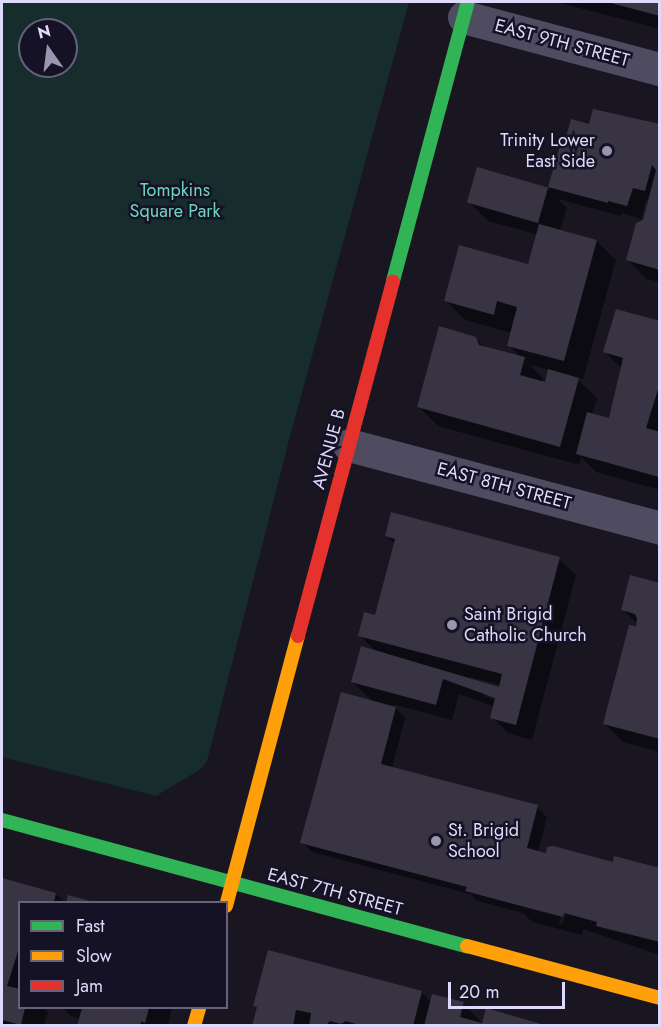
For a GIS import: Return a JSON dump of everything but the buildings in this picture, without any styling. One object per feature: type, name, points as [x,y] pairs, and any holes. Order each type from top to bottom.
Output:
[{"type":"street","name":"EAST 9TH STREET","points":[[466,9],[660,69]]},
{"type":"street","name":"AVENUE B","points":[[227,901],[466,9]]},
{"type":"street","name":"EAST 8TH STREET","points":[[349,445],[660,528]]},
{"type":"street","name":"EAST 7TH STREET","points":[[2,820],[660,998]]},
{"type":"street","points":[[194,1026],[199,1009]]},
{"type":"green space","name":"Tompkins Square Park","points":[[2,2],[409,2],[289,440],[207,761],[201,769],[156,796],[2,757]]},
{"type":"traffic: fast","points":[[393,281],[468,2]]},
{"type":"traffic: fast","points":[[2,820],[467,946]]},
{"type":"traffic: slow","points":[[227,901],[298,636]]},
{"type":"traffic: slow","points":[[467,946],[660,998]]},
{"type":"traffic: slow","points":[[194,1026],[199,1009]]},
{"type":"traffic: jam","points":[[298,636],[393,281]]},
{"type":"place","name":"Trinity Lower East Side","points":[[607,151]]},
{"type":"place","name":"Saint Brigid Catholic Church","points":[[452,625]]},
{"type":"place","name":"St. Brigid School","points":[[436,841]]}]
